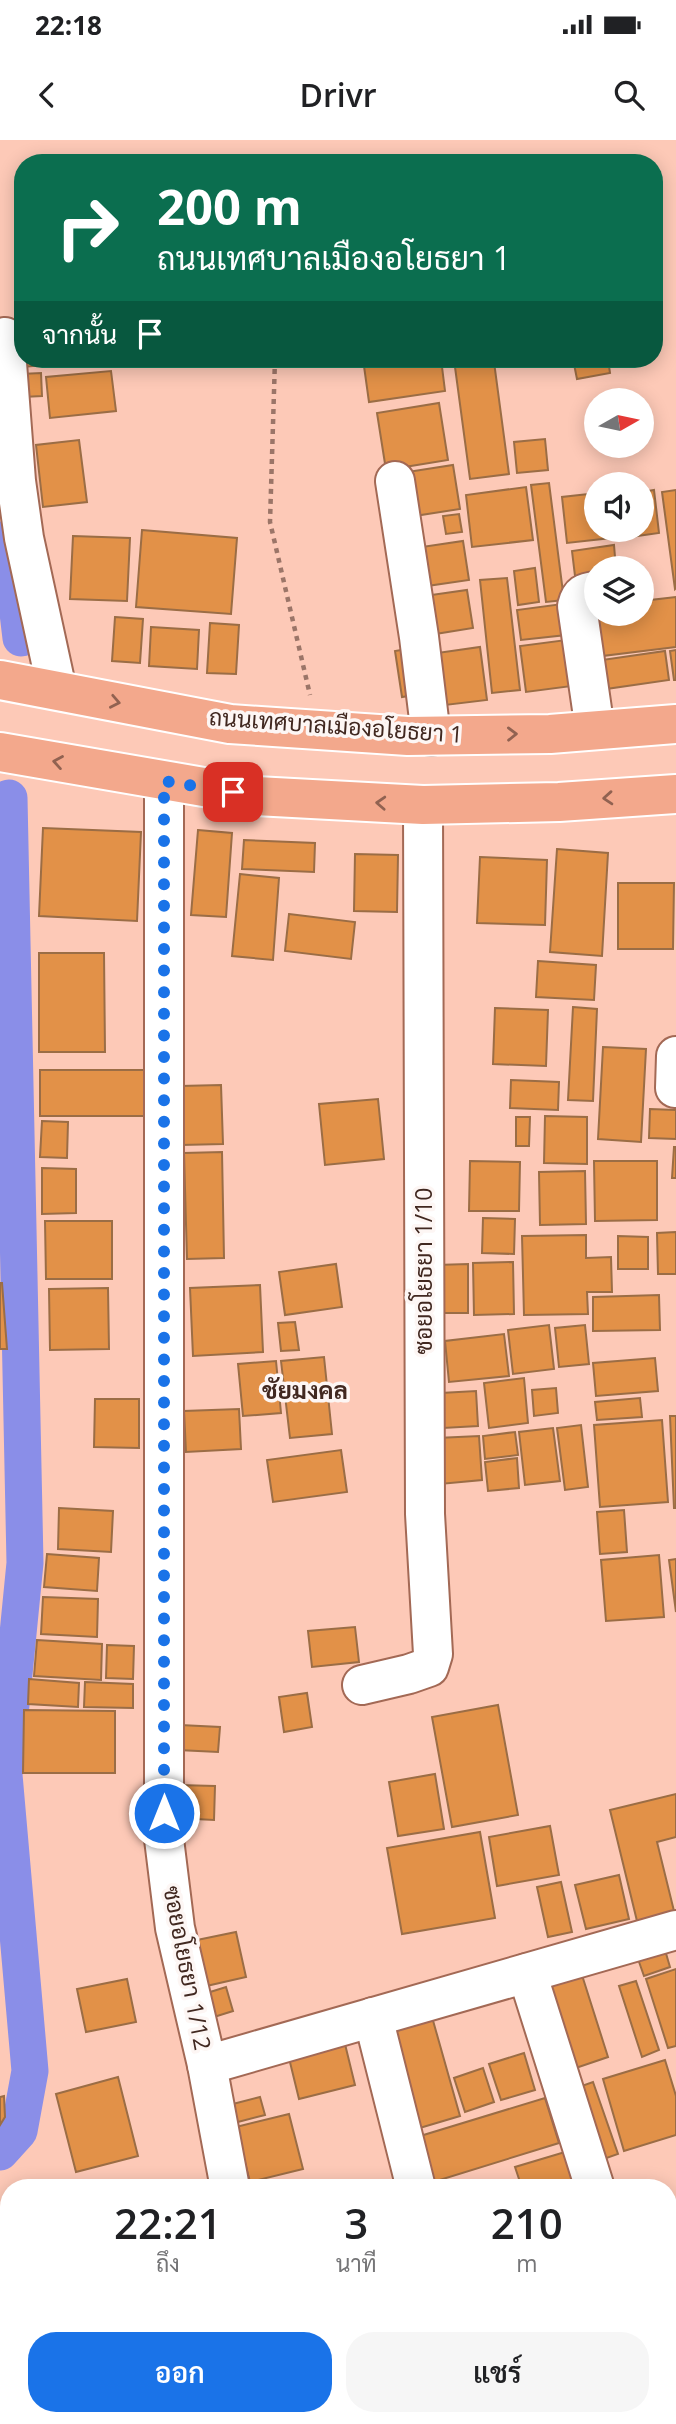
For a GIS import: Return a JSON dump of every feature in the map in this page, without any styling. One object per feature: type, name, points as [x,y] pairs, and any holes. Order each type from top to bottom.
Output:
[{"type":"main road","name":"ถนนเทศบาลเมืองอโยธยา 1","points":[[1,675],[57,690],[230,724],[431,736],[550,734],[676,724]]},
{"type":"main road","points":[[0,752],[256,796],[423,805],[559,802],[676,793]]},
{"type":"street","points":[[5,337],[16,481],[24,538],[57,690]]},
{"type":"street","points":[[395,481],[431,736]]},
{"type":"street","points":[[584,592],[579,597],[577,606],[595,730]]},
{"type":"street","name":"ซอยอโยธยา 1/12","points":[[164,781],[164,1839],[175,1927],[228,2179]]},
{"type":"street","name":"ซอยอโยธยา 1/10","points":[[362,1685],[429,1667],[433,1654],[425,1514],[423,805]]},
{"type":"street","points":[[206,2065],[676,1930]]},
{"type":"street","points":[[527,1973],[592,2179]]},
{"type":"street","points":[[373,2017],[414,2179]]},
{"type":"path","points":[[275,368],[270,522],[318,730]]},
{"type":"building","points":[[364,368],[442,368],[445,391],[369,402]]},
{"type":"building","points":[[455,368],[495,368],[509,474],[470,479]]},
{"type":"building","points":[[575,368],[609,368],[610,373],[577,379]]},
{"type":"building","points":[[111,371],[116,411],[50,418],[46,377]]},
{"type":"building","points":[[41,373],[42,396],[23,397],[21,374]]},
{"type":"building","points":[[439,403],[448,460],[386,470],[377,413]]},
{"type":"building","points":[[545,439],[548,470],[517,473],[514,442]]},
{"type":"building","points":[[79,440],[87,502],[43,507],[36,445]]},
{"type":"building","points":[[453,465],[460,509],[408,517],[401,473]]},
{"type":"building","points":[[549,483],[564,600],[546,602],[531,485]]},
{"type":"building","points":[[526,487],[533,540],[472,547],[466,495]]},
{"type":"building","points":[[654,490],[659,533],[654,534]]},
{"type":"building","points":[[676,490],[676,588],[675,589],[662,492]]},
{"type":"building","points":[[584,494],[584,541],[567,543],[562,497]]},
{"type":"building","points":[[459,514],[462,532],[446,534],[443,516]]},
{"type":"building","points":[[142,530],[237,538],[231,614],[136,607]]},
{"type":"building","points":[[73,536],[130,538],[127,601],[70,599]]},
{"type":"building","points":[[463,541],[469,580],[420,587],[415,548]]},
{"type":"building","points":[[614,545],[615,556],[584,556],[584,583],[576,584],[572,551]]},
{"type":"building","points":[[535,568],[539,602],[518,605],[514,571]]},
{"type":"building","points":[[507,578],[520,690],[492,693],[480,580]]},
{"type":"building","points":[[467,590],[473,628],[429,635],[424,596]]},
{"type":"building","points":[[676,597],[676,647],[594,657],[596,626],[654,626],[654,600]]},
{"type":"building","points":[[562,604],[566,635],[521,640],[517,610]]},
{"type":"building","points":[[115,617],[143,619],[140,663],[112,661]]},
{"type":"building","points":[[210,623],[239,625],[236,674],[207,673]]},
{"type":"building","points":[[151,627],[199,630],[197,669],[149,666]]},
{"type":"building","points":[[566,640],[572,686],[526,692],[520,646]]},
{"type":"building","points":[[480,647],[487,700],[437,706],[430,654]]},
{"type":"building","points":[[413,648],[421,694],[402,697],[395,651]]},
{"type":"building","points":[[676,650],[676,680],[674,680],[670,651]]},
{"type":"building","points":[[665,651],[669,680],[599,690],[595,661]]},
{"type":"building","points":[[43,828],[141,832],[137,921],[39,916]]},
{"type":"building","points":[[198,830],[232,833],[226,917],[191,915]]},
{"type":"building","points":[[244,840],[315,843],[314,872],[242,869]]},
{"type":"building","points":[[557,849],[608,853],[602,956],[550,952]]},
{"type":"building","points":[[355,854],[398,855],[397,912],[354,911]]},
{"type":"building","points":[[480,857],[547,860],[545,925],[477,923]]},
{"type":"building","points":[[240,874],[279,878],[273,960],[232,956]]},
{"type":"building","points":[[618,883],[674,883],[673,949],[618,949]]},
{"type":"building","points":[[289,914],[355,922],[351,959],[285,951]]},
{"type":"building","points":[[39,953],[104,953],[105,1052],[39,1052]]},
{"type":"building","points":[[538,961],[596,965],[594,1000],[536,997]]},
{"type":"building","points":[[573,1007],[597,1009],[593,1101],[568,1100]]},
{"type":"building","points":[[495,1008],[548,1010],[546,1066],[493,1064]]},
{"type":"building","points":[[603,1047],[646,1049],[641,1142],[598,1139]]},
{"type":"building","points":[[40,1070],[146,1070],[146,1116],[40,1116]]},
{"type":"building","points":[[511,1080],[559,1082],[558,1110],[510,1108]]},
{"type":"building","points":[[221,1085],[223,1144],[181,1145],[180,1086]]},
{"type":"building","points":[[378,1099],[384,1159],[325,1165],[319,1104]]},
{"type":"building","points":[[650,1109],[676,1110],[676,1139],[649,1138]]},
{"type":"building","points":[[545,1116],[587,1117],[587,1164],[544,1163]]},
{"type":"building","points":[[516,1117],[530,1117],[529,1146],[516,1146]]},
{"type":"building","points":[[42,1121],[68,1122],[67,1158],[40,1157]]},
{"type":"building","points":[[674,1147],[676,1178],[672,1178]]},
{"type":"building","points":[[222,1152],[224,1258],[187,1259],[184,1153]]},
{"type":"building","points":[[470,1161],[520,1162],[519,1211],[469,1211]]},
{"type":"building","points":[[594,1161],[657,1161],[657,1220],[595,1221]]},
{"type":"building","points":[[42,1168],[76,1169],[76,1213],[42,1214]]},
{"type":"building","points":[[585,1171],[586,1224],[540,1225],[539,1172]]},
{"type":"building","points":[[483,1218],[515,1219],[514,1254],[482,1253]]},
{"type":"building","points":[[45,1221],[112,1221],[112,1279],[46,1279]]},
{"type":"building","points":[[676,1232],[676,1274],[658,1274],[657,1233]]},
{"type":"building","points":[[586,1235],[586,1258],[611,1257],[612,1292],[587,1292],[588,1314],[524,1315],[522,1236]]},
{"type":"building","points":[[618,1236],[648,1237],[648,1269],[618,1269]]},
{"type":"building","points":[[513,1262],[514,1314],[474,1315],[473,1263]]},
{"type":"building","points":[[336,1264],[342,1307],[285,1315],[279,1272]]},
{"type":"building","points":[[468,1264],[468,1313],[437,1313],[436,1265]]},
{"type":"building","points":[[2,1283],[7,1349],[0,1349]]},
{"type":"building","points":[[260,1285],[263,1352],[193,1356],[190,1288]]},
{"type":"building","points":[[108,1288],[109,1349],[50,1350],[49,1289]]},
{"type":"building","points":[[659,1295],[660,1330],[593,1331],[593,1297]]},
{"type":"building","points":[[295,1322],[299,1350],[281,1351],[278,1323]]},
{"type":"building","points":[[549,1325],[554,1369],[513,1374],[508,1330]]},
{"type":"building","points":[[585,1325],[589,1364],[559,1367],[555,1328]]},
{"type":"building","points":[[504,1334],[509,1376],[449,1382],[445,1341]]},
{"type":"building","points":[[324,1357],[332,1434],[290,1438],[281,1361]]},
{"type":"building","points":[[655,1358],[658,1391],[596,1396],[593,1363]]},
{"type":"building","points":[[276,1361],[281,1413],[243,1416],[238,1364]]},
{"type":"building","points":[[524,1378],[528,1423],[489,1428],[484,1383]]},
{"type":"building","points":[[556,1388],[558,1413],[534,1416],[532,1390]]},
{"type":"building","points":[[476,1391],[478,1426],[443,1428],[441,1393]]},
{"type":"building","points":[[640,1398],[642,1417],[597,1420],[595,1402]]},
{"type":"building","points":[[95,1399],[139,1399],[139,1448],[94,1447]]},
{"type":"building","points":[[239,1409],[241,1449],[186,1452],[184,1411]]},
{"type":"building","points":[[670,1416],[676,1416],[676,1508],[674,1508]]},
{"type":"building","points":[[662,1420],[668,1502],[600,1507],[594,1425]]},
{"type":"building","points":[[581,1425],[588,1487],[565,1490],[557,1428]]},
{"type":"building","points":[[553,1428],[560,1481],[525,1485],[519,1432]]},
{"type":"building","points":[[515,1432],[518,1455],[485,1459],[483,1436]]},
{"type":"building","points":[[479,1436],[482,1480],[440,1484],[437,1438]]},
{"type":"building","points":[[341,1450],[347,1492],[273,1502],[267,1460]]},
{"type":"building","points":[[517,1458],[519,1488],[488,1491],[485,1462]]},
{"type":"building","points":[[59,1508],[113,1511],[111,1552],[58,1549]]},
{"type":"building","points":[[624,1510],[627,1552],[600,1554],[597,1512]]},
{"type":"building","points":[[47,1554],[99,1558],[97,1591],[44,1587]]},
{"type":"building","points":[[659,1555],[664,1617],[606,1621],[601,1560]]},
{"type":"building","points":[[676,1559],[676,1612],[669,1560]]},
{"type":"building","points":[[43,1597],[98,1599],[97,1637],[41,1634]]},
{"type":"building","points":[[355,1627],[359,1662],[312,1667],[308,1631]]},
{"type":"building","points":[[37,1640],[102,1644],[101,1680],[34,1676]]},
{"type":"building","points":[[107,1645],[134,1646],[133,1679],[106,1678]]},
{"type":"building","points":[[29,1679],[79,1683],[78,1707],[28,1704]]},
{"type":"building","points":[[85,1682],[133,1684],[133,1708],[84,1707]]},
{"type":"building","points":[[307,1693],[312,1727],[284,1732],[279,1697]]},
{"type":"building","points":[[498,1705],[518,1815],[452,1827],[432,1717]]},
{"type":"building","points":[[24,1710],[115,1711],[115,1773],[23,1773]]},
{"type":"building","points":[[180,1725],[220,1727],[218,1752],[178,1750]]},
{"type":"building","points":[[435,1774],[444,1829],[398,1836],[389,1782]]},
{"type":"building","points":[[177,1785],[215,1786],[214,1820],[176,1818]]},
{"type":"building","points":[[676,1794],[676,1837],[657,1842],[674,1911],[637,1921],[610,1810]]},
{"type":"building","points":[[550,1826],[559,1875],[497,1886],[489,1837]]},
{"type":"building","points":[[480,1832],[495,1918],[402,1934],[387,1848]]},
{"type":"building","points":[[619,1875],[629,1919],[586,1929],[575,1885]]},
{"type":"building","points":[[561,1882],[572,1932],[548,1937],[537,1887]]},
{"type":"building","points":[[236,1932],[246,1977],[202,1987],[192,1941]]},
{"type":"building","points":[[665,1950],[670,1967],[644,1976],[638,1959]]},
{"type":"building","points":[[676,1969],[676,2046],[668,2048],[646,1979]]},
{"type":"building","points":[[581,1972],[608,2057],[570,2070],[542,1985]]},
{"type":"building","points":[[127,1979],[136,2022],[86,2032],[77,1989]]},
{"type":"building","points":[[636,1981],[659,2050],[642,2057],[619,1986]]},
{"type":"building","points":[[226,1987],[233,2011],[214,2017],[207,1993]]},
{"type":"building","points":[[432,2017],[460,2116],[413,2130],[385,2030]]},
{"type":"building","points":[[344,2040],[355,2085],[299,2099],[288,2054]]},
{"type":"building","points":[[524,2053],[535,2090],[501,2100],[489,2064]]},
{"type":"building","points":[[665,2060],[676,2096],[676,2135],[624,2151],[603,2079]]},
{"type":"building","points":[[483,2068],[494,2102],[465,2112],[454,2078]]},
{"type":"building","points":[[118,2077],[138,2156],[76,2172],[56,2094]]},
{"type":"building","points":[[593,2082],[618,2154],[598,2161],[573,2089]]},
{"type":"building","points":[[4,2096],[5,2117],[0,2125],[0,2097]]},
{"type":"building","points":[[260,2097],[265,2115],[234,2123],[229,2105]]},
{"type":"building","points":[[545,2098],[559,2143],[443,2179],[429,2179],[417,2137]]},
{"type":"building","points":[[289,2114],[303,2169],[262,2179],[249,2179],[236,2127]]},
{"type":"building","points":[[565,2152],[573,2179],[519,2179],[515,2167]]},
{"type":"waterway","points":[[9,538],[21,638]]},
{"type":"waterway","points":[[0,2152],[19,2131],[30,2071],[4,1775],[25,1563],[9,798]]},
{"type":"district","name":"ชัยมงคล","points":[[305,1391]]},
{"type":"route","points":[[164,1813],[164,781],[233,792]]}]
